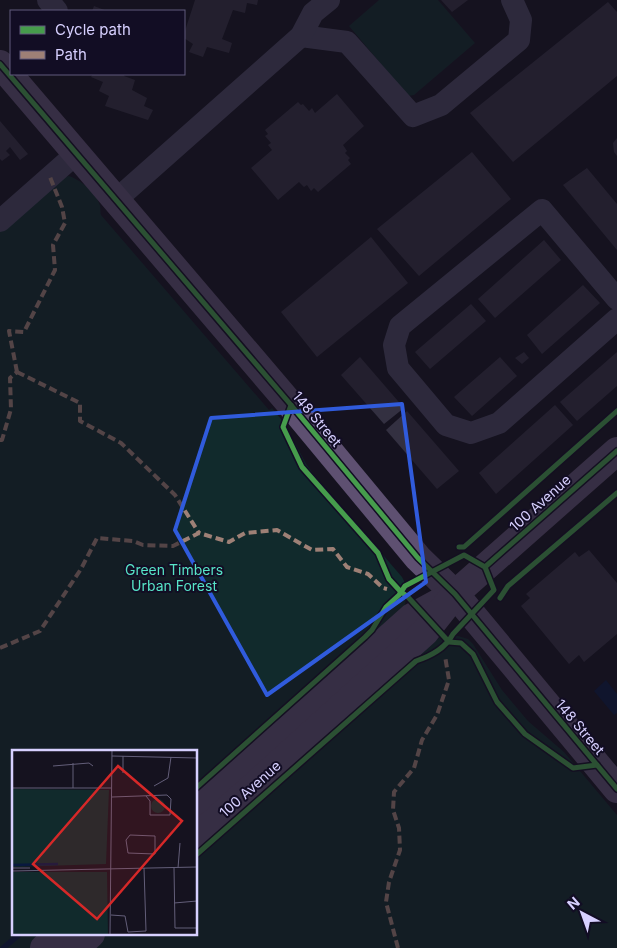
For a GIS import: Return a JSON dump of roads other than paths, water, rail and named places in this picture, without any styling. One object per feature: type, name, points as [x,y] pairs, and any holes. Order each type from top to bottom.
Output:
[{"type":"main road","name":"148 Street","points":[[0,64],[117,199],[418,558],[455,594],[617,789]]},
{"type":"main road","name":"100 Avenue","points":[[198,836],[425,632],[455,594],[617,451]]},
{"type":"main road","name":"100 Avenue","points":[[198,808],[412,617],[455,594]]},
{"type":"main road","points":[[44,948],[58,936]]},
{"type":"main road","points":[[76,948],[89,936]]},
{"type":"street","points":[[48,0],[56,10]]},
{"type":"street","points":[[117,199],[301,36],[313,13],[329,0]]},
{"type":"street","points":[[301,36],[347,42],[413,116],[441,105],[519,40],[521,20],[512,0]]},
{"type":"street","points":[[0,221],[77,154]]},
{"type":"street","points":[[617,299],[542,210],[400,326],[394,345],[398,368],[446,425],[472,433],[499,423],[617,319]]},
{"type":"water","points":[[606,680],[617,694],[617,713],[614,715],[594,691]]},
{"type":"waterway","points":[[3,948],[18,936]]},
{"type":"park label","name":"Green Timbers Urban Forest","points":[[174,578]]}]
